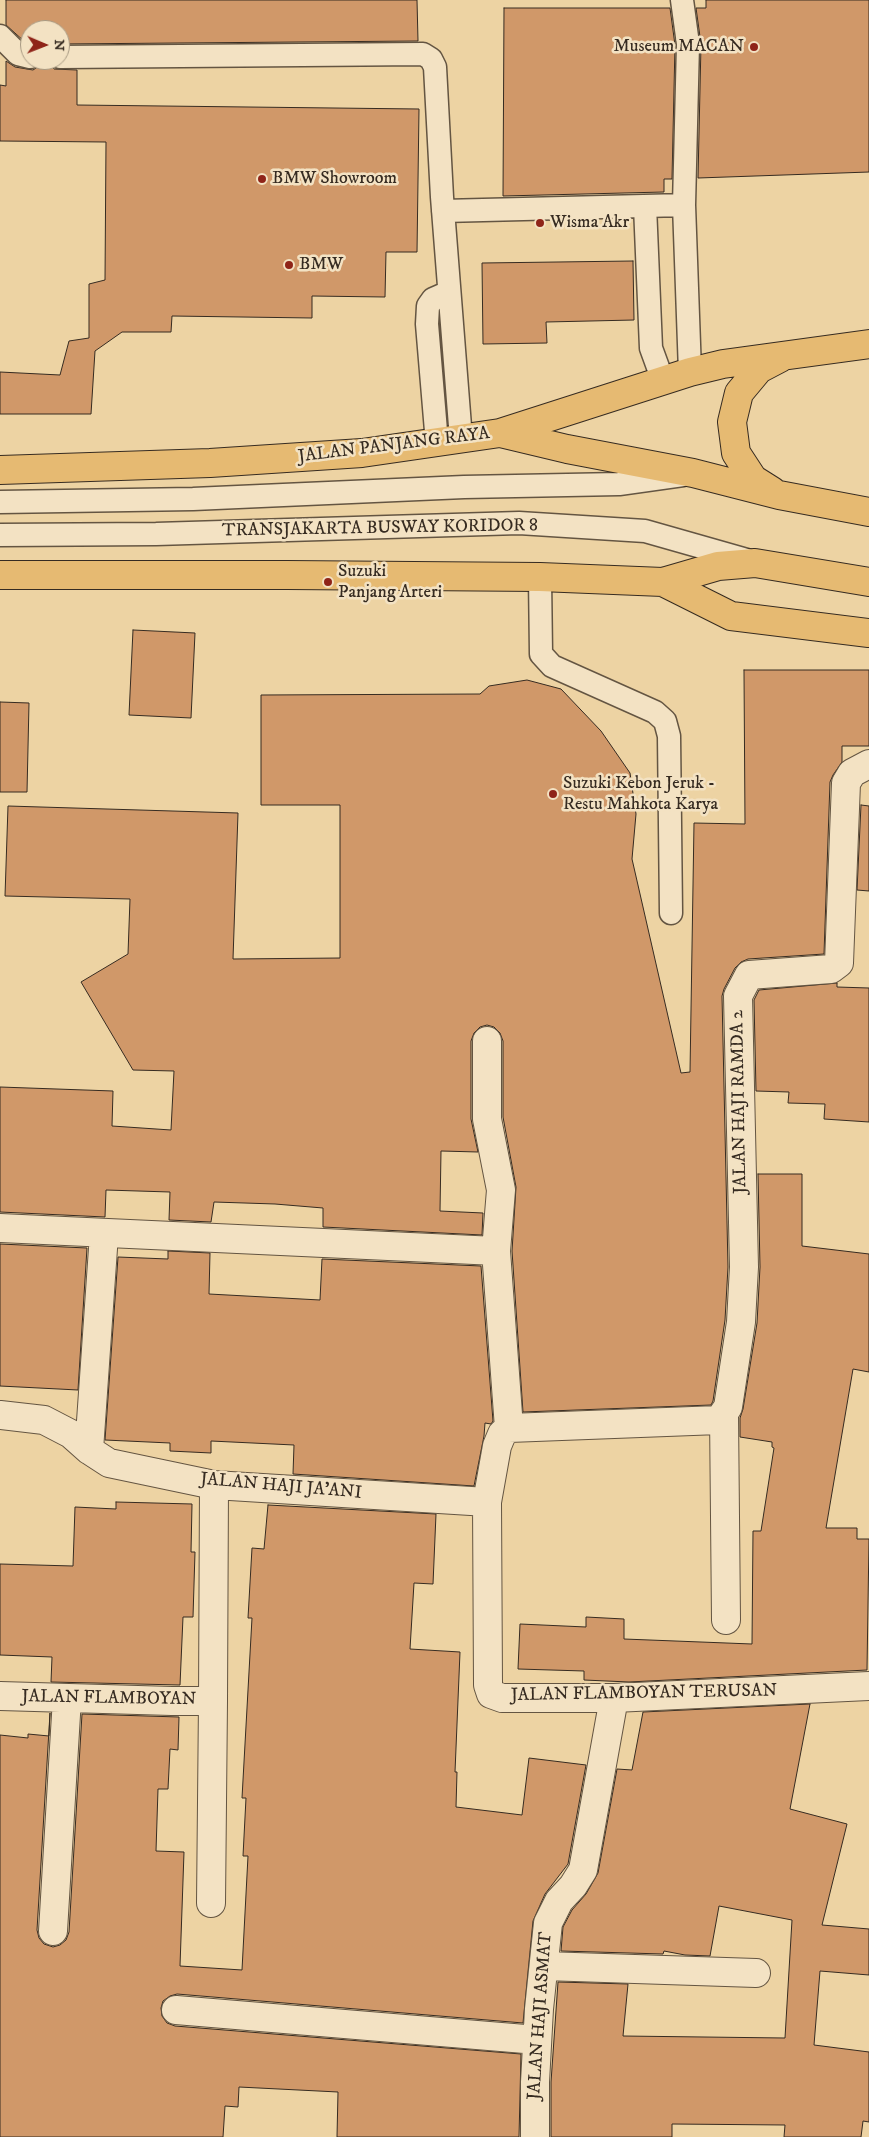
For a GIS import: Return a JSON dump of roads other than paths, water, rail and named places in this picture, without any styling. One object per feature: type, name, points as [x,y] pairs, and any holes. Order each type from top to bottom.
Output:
[{"type":"main road","points":[[500,433],[690,372],[723,364],[869,344]]},
{"type":"main road","points":[[779,496],[753,479],[736,453],[732,422],[739,393],[759,369],[786,355]]},
{"type":"main road","name":"JALAN PANJANG RAYA","points":[[0,470],[228,462],[362,453],[500,433],[567,449],[693,473],[779,496],[869,512]]},
{"type":"main road","points":[[0,576],[297,575],[540,578],[663,582],[718,566],[755,563],[869,582]]},
{"type":"main road","points":[[663,582],[731,616],[869,633]]},
{"type":"street","name":"JALAN HAJI RAMDA 2","points":[[724,1414],[728,1407],[741,1322],[744,1267],[738,996],[749,975],[830,969],[840,963],[846,783],[852,773],[869,764]]},
{"type":"street","points":[[487,1041],[488,1119],[501,1190],[496,1251],[509,1428]]},
{"type":"street","points":[[0,1228],[496,1251]]},
{"type":"street","points":[[89,1450],[104,1234]]},
{"type":"street","points":[[487,1502],[497,1446],[502,1434],[509,1428],[719,1420],[724,1414]]},
{"type":"street","points":[[724,1414],[726,1620]]},
{"type":"street","name":"JALAN HAJI JA'ANI","points":[[0,1415],[44,1420],[71,1434],[109,1464],[214,1485],[487,1502]]},
{"type":"street","name":"JALAN FLAMBOYAN","points":[[0,1696],[213,1701],[214,1485]]},
{"type":"street","name":"JALAN FLAMBOYAN TERUSAN","points":[[487,1502],[488,1685],[491,1694],[502,1698],[614,1698],[869,1686]]},
{"type":"street","points":[[53,1931],[67,1698]]},
{"type":"street","name":"JALAN HAJI ASMAT","points":[[535,2137],[537,2040],[550,1917],[559,1901],[573,1886],[583,1870],[614,1698]]},
{"type":"street","points":[[211,1903],[213,1701]]},
{"type":"street","points":[[544,1966],[756,1973]]},
{"type":"street","points":[[176,2010],[537,2040]]},
{"type":"lane","points":[[682,0],[688,44],[684,205],[690,372]]},
{"type":"lane","points":[[0,36],[20,54]]},
{"type":"lane","points":[[70,57],[422,54],[431,60],[435,67],[449,292],[434,299],[428,306],[427,324],[449,441]]},
{"type":"lane","points":[[443,211],[684,205]]},
{"type":"lane","points":[[644,206],[651,348],[663,381]]},
{"type":"lane","name":"TRANSJAKARTA BUSWAY KORIDOR 8","points":[[0,502],[193,499],[619,484],[693,473]]},
{"type":"lane","name":"TRANSJAKARTA BUSWAY KORIDOR 8","points":[[0,535],[156,534],[519,523],[644,530],[755,563]]},
{"type":"lane","points":[[540,578],[540,654],[552,666],[655,712],[665,721],[670,736],[671,914]]},
{"type":"place","name":"Museum MACAN","points":[[754,47]]},
{"type":"place","name":"BMW Showroom","points":[[262,179]]},
{"type":"place","name":"Wisma Akr","points":[[540,223]]},
{"type":"place","name":"BMW","points":[[289,265]]},
{"type":"place","name":"Suzuki Panjang Arteri","points":[[328,582]]},
{"type":"place","name":"Suzuki Kebon Jeruk - Restu Mahkota Karya","points":[[553,794]]}]
